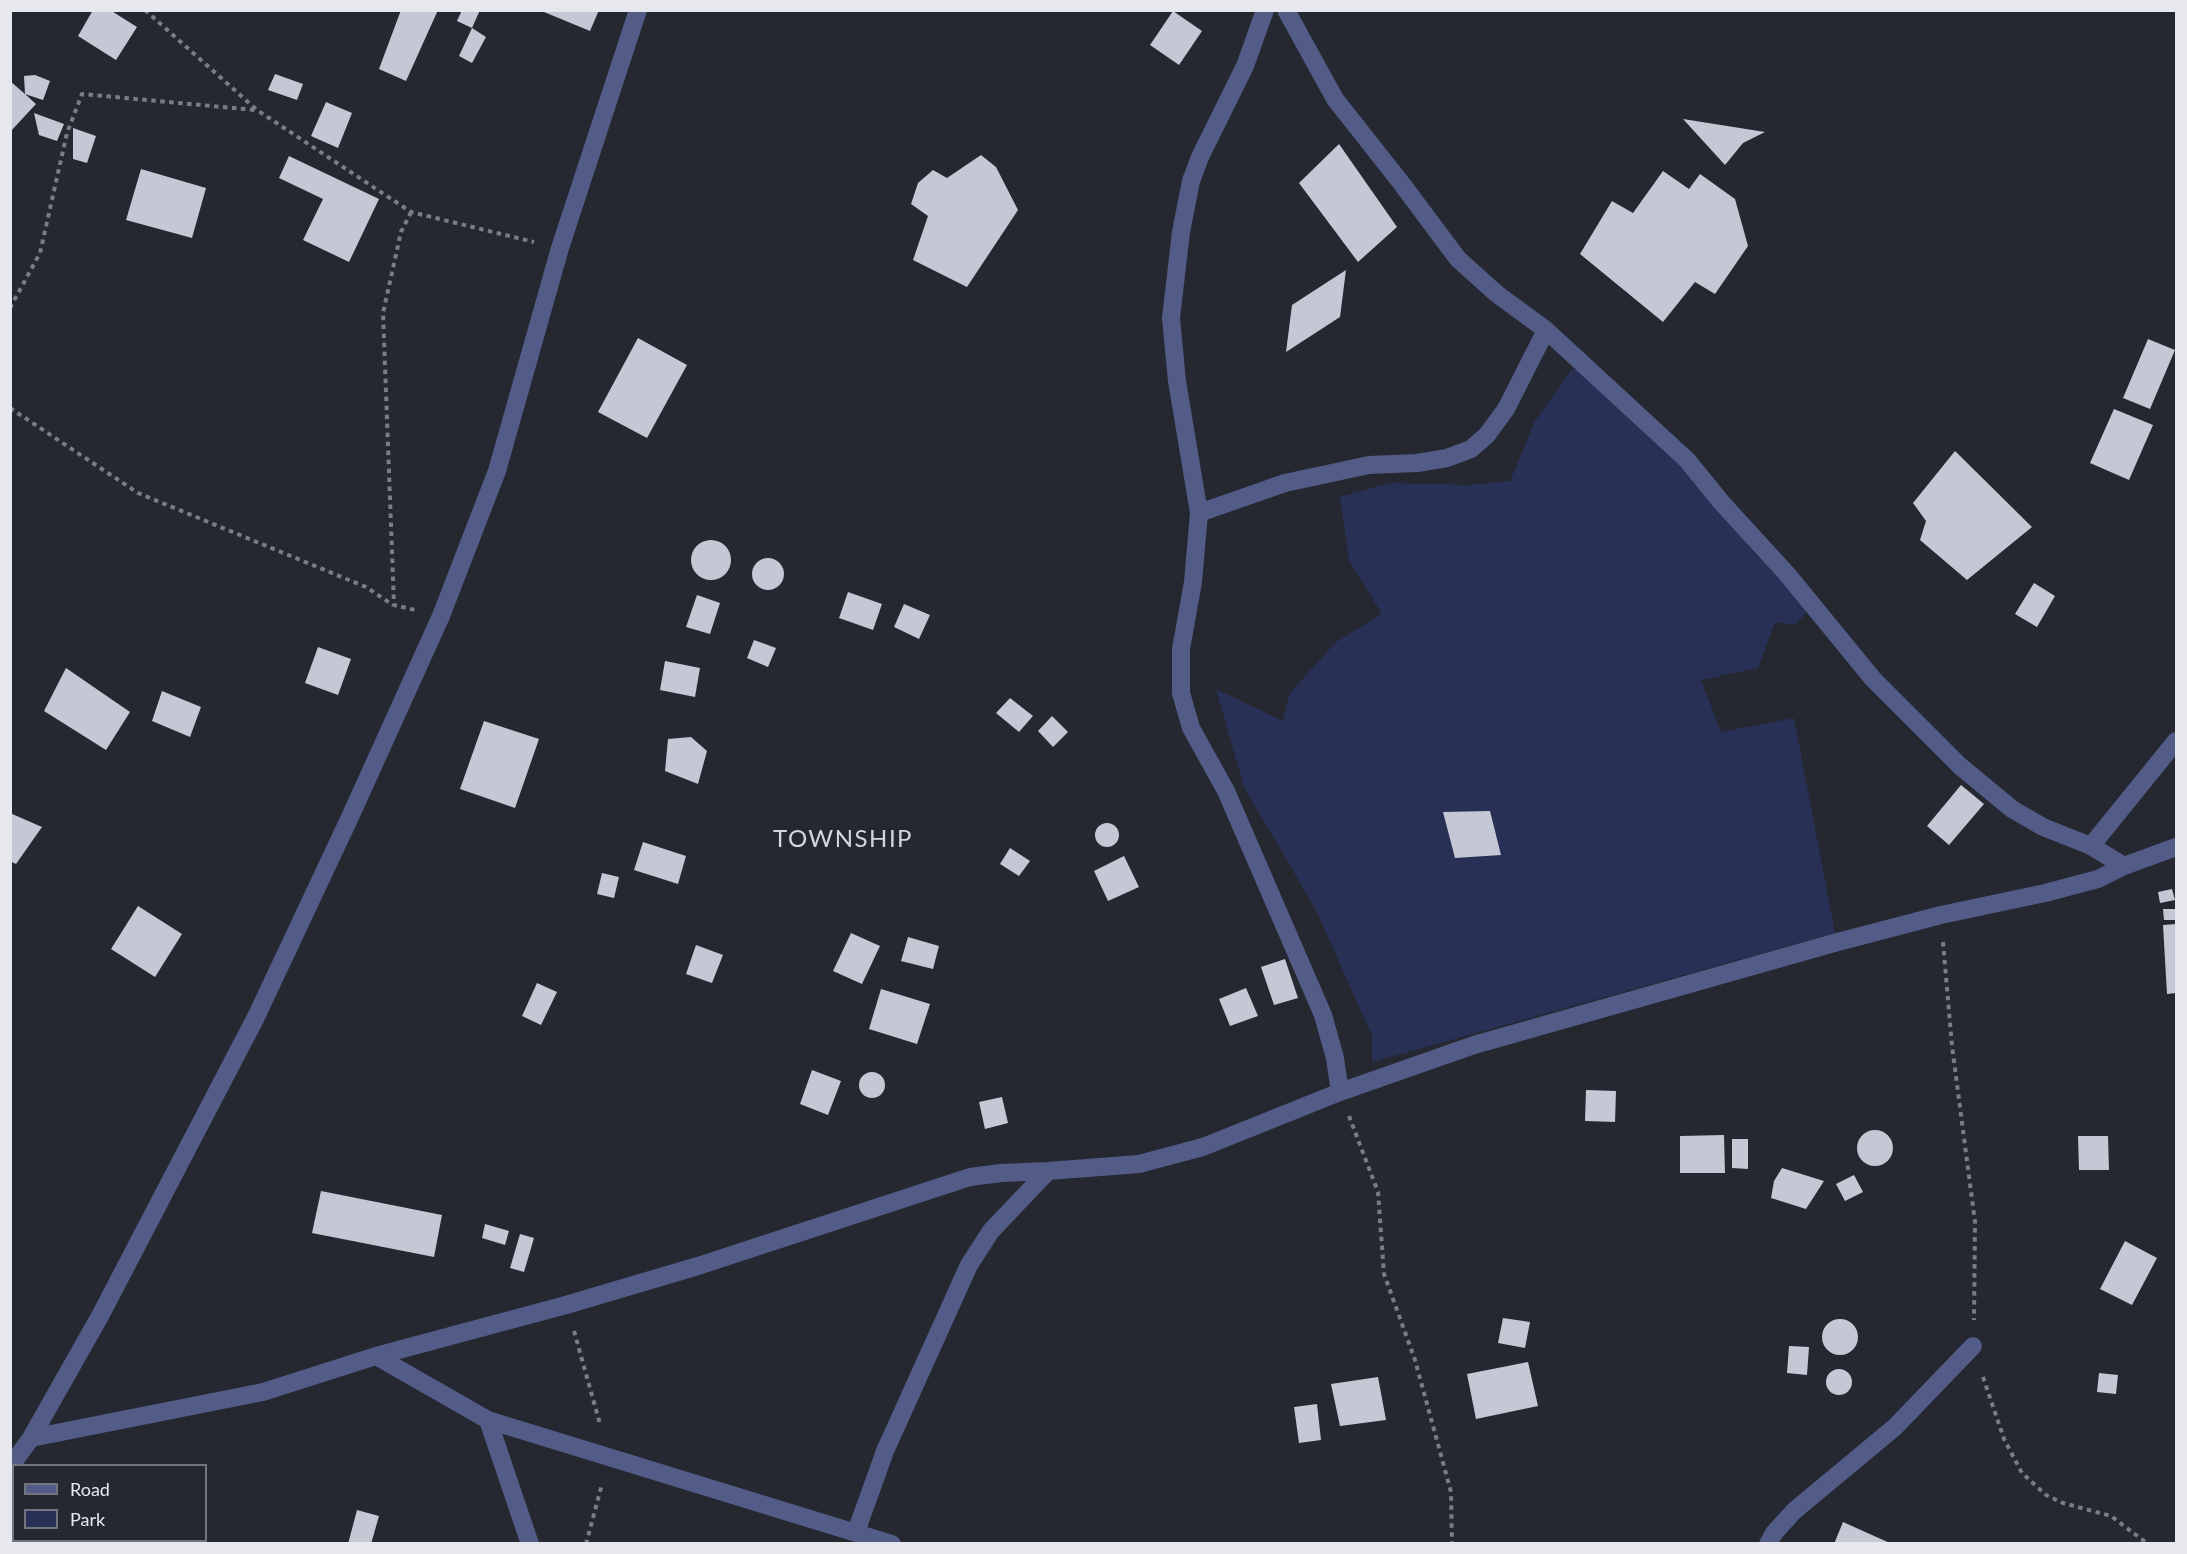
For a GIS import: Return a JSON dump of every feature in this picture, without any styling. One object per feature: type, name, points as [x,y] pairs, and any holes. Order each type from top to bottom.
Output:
[{"type":"street","points":[[12,1464],[31,1438],[100,1316],[256,1017],[441,616],[497,471],[560,248],[638,10]]},
{"type":"street","points":[[1265,10],[1245,66],[1200,157],[1191,181],[1181,232],[1171,318],[1177,381],[1199,513],[1193,582],[1181,649],[1181,693],[1191,728],[1226,791],[1323,1015],[1335,1058],[1340,1092]]},
{"type":"street","points":[[1286,10],[1335,99],[1458,259],[1497,294],[1546,330],[1687,460],[1722,503],[1787,574],[1873,680],[1960,766],[2012,809],[2043,827],[2091,846],[2124,866]]},
{"type":"street","points":[[1199,513],[1285,483],[1369,465],[1417,463],[1447,458],[1471,449],[1487,435],[1506,409],[1546,330]]},
{"type":"street","points":[[2091,846],[2176,741]]},
{"type":"street","points":[[31,1438],[263,1392],[376,1356],[632,1286],[970,1177],[1139,1164],[1203,1147],[1340,1092],[1474,1045],[1834,943],[1941,915],[2045,893],[2098,879],[2124,866],[2176,847]]},
{"type":"street","points":[[856,1533],[885,1451],[969,1265],[997,1224],[1048,1171]]},
{"type":"street","points":[[1768,1544],[1774,1533],[1794,1511],[1895,1427],[1973,1346]]},
{"type":"street","points":[[376,1356],[488,1420],[892,1544]]},
{"type":"street","points":[[488,1420],[530,1544]]},
{"type":"path","points":[[145,10],[257,110],[411,212],[560,248]]},
{"type":"path","points":[[10,308],[40,253],[67,134],[82,94],[257,110]]},
{"type":"path","points":[[394,605],[383,313],[401,232],[411,212]]},
{"type":"path","points":[[10,408],[138,493],[366,587],[394,605],[441,616]]},
{"type":"path","points":[[1941,915],[1952,1046],[1975,1222],[1973,1346],[2004,1439],[2022,1473],[2046,1495],[2063,1503],[2112,1516],[2148,1544]]},
{"type":"path","points":[[1340,1092],[1378,1192],[1384,1274],[1415,1360],[1451,1492],[1452,1544]]},
{"type":"green space","points":[[1572,369],[1601,373],[1817,600],[1795,625],[1775,622],[1758,668],[1701,680],[1721,732],[1794,718],[1835,933],[1372,1062],[1372,1036],[1316,910],[1244,787],[1216,689],[1283,721],[1290,693],[1336,642],[1382,614],[1349,560],[1340,497],[1390,483],[1468,485],[1510,481],[1535,421]]},
{"type":"building","points":[[93,10],[110,10],[137,27],[116,60],[78,36]]},
{"type":"building","points":[[401,10],[438,10],[406,81],[379,69]]},
{"type":"building","points":[[462,10],[480,10],[472,28],[457,21]]},
{"type":"building","points":[[545,10],[599,10],[590,31],[544,12]]},
{"type":"building","points":[[1173,11],[1202,31],[1179,65],[1150,45]]},
{"type":"building","points":[[472,28],[486,37],[472,63],[459,56]]},
{"type":"building","points":[[275,74],[303,84],[297,100],[268,90]]},
{"type":"building","points":[[35,75],[50,81],[43,100],[25,94],[24,76]]},
{"type":"building","points":[[10,81],[36,104],[10,132]]},
{"type":"building","points":[[326,102],[352,113],[338,148],[311,136]]},
{"type":"building","points":[[34,113],[64,124],[57,141],[39,135]]},
{"type":"building","points":[[1683,119],[1765,132],[1743,143],[1725,165]]},
{"type":"building","points":[[73,128],[96,136],[87,163],[73,159]]},
{"type":"building","points":[[1339,144],[1397,227],[1358,262],[1299,183]]},
{"type":"building","points":[[981,155],[996,167],[1018,210],[967,287],[913,260],[928,216],[911,204],[918,183],[933,170],[947,178]]},
{"type":"building","points":[[289,156],[379,199],[349,262],[303,240],[323,199],[279,178]]},
{"type":"building","points":[[141,169],[206,188],[192,238],[126,220]]},
{"type":"building","points":[[1663,171],[1689,189],[1700,174],[1735,199],[1748,246],[1715,294],[1695,282],[1663,322],[1580,254],[1612,201],[1633,213]]},
{"type":"building","points":[[1346,270],[1340,317],[1286,352],[1292,305]]},
{"type":"building","points":[[638,338],[687,365],[647,438],[598,412]]},
{"type":"building","points":[[2148,339],[2175,350],[2150,409],[2123,398]]},
{"type":"building","points":[[2114,409],[2153,425],[2129,480],[2090,463]]},
{"type":"building","points":[[1955,451],[2032,527],[1967,580],[1920,540],[1926,521],[1913,503]]},
{"type":"building","points":[[711,540],[719,541],[725,546],[730,552],[730,568],[725,574],[719,579],[711,580],[703,579],[697,574],[692,568],[691,560],[692,552],[697,546],[703,541]]},
{"type":"building","points":[[768,558],[779,563],[784,574],[779,585],[768,590],[757,585],[752,574],[757,563]]},
{"type":"building","points":[[2034,583],[2055,596],[2037,627],[2015,614]]},
{"type":"building","points":[[848,592],[882,604],[873,630],[839,618]]},
{"type":"building","points":[[697,595],[720,603],[710,634],[686,627]]},
{"type":"building","points":[[904,604],[930,615],[919,639],[894,627]]},
{"type":"building","points":[[754,640],[776,648],[768,667],[747,658]]},
{"type":"building","points":[[318,647],[351,659],[338,695],[305,683]]},
{"type":"building","points":[[665,661],[700,668],[695,697],[660,690]]},
{"type":"building","points":[[66,668],[130,712],[106,750],[44,711]]},
{"type":"building","points":[[162,691],[201,707],[190,737],[152,721]]},
{"type":"building","points":[[1010,698],[1033,716],[1019,732],[996,713]]},
{"type":"building","points":[[1052,716],[1068,732],[1053,747],[1038,731]]},
{"type":"building","points":[[484,721],[539,739],[515,808],[460,789]]},
{"type":"building","points":[[691,737],[707,751],[698,784],[665,771],[668,739]]},
{"type":"building","points":[[1961,785],[1984,804],[1949,845],[1927,826]]},
{"type":"building","points":[[1490,811],[1501,855],[1455,858],[1443,812]]},
{"type":"building","points":[[10,813],[42,827],[16,864],[10,861]]},
{"type":"building","points":[[1107,823],[1116,826],[1119,835],[1116,844],[1107,847],[1098,844],[1095,835],[1098,826]]},
{"type":"building","points":[[643,842],[686,856],[678,884],[634,870]]},
{"type":"building","points":[[1010,848],[1030,861],[1019,876],[1000,864]]},
{"type":"building","points":[[1124,856],[1139,887],[1108,901],[1094,871]]},
{"type":"building","points":[[602,873],[619,877],[614,898],[597,894]]},
{"type":"building","points":[[2172,889],[2175,900],[2160,903],[2158,892]]},
{"type":"building","points":[[138,906],[182,934],[155,977],[111,949]]},
{"type":"building","points":[[2163,909],[2176,909],[2176,920],[2164,920]]},
{"type":"building","points":[[2176,924],[2176,993],[2167,994],[2163,925]]},
{"type":"building","points":[[851,933],[880,946],[862,984],[833,971]]},
{"type":"building","points":[[908,937],[939,946],[933,969],[901,961]]},
{"type":"building","points":[[696,945],[723,955],[712,983],[686,974]]},
{"type":"building","points":[[1285,959],[1298,998],[1274,1005],[1261,967]]},
{"type":"building","points":[[537,983],[557,992],[541,1025],[522,1016]]},
{"type":"building","points":[[1246,988],[1258,1016],[1230,1026],[1219,999]]},
{"type":"building","points":[[881,989],[930,1004],[917,1044],[869,1029]]},
{"type":"building","points":[[812,1070],[841,1081],[828,1115],[800,1104]]},
{"type":"building","points":[[872,1072],[881,1076],[885,1085],[881,1094],[872,1098],[863,1094],[859,1085],[863,1076]]},
{"type":"building","points":[[1586,1090],[1616,1091],[1615,1122],[1585,1121]]},
{"type":"building","points":[[1002,1097],[1008,1123],[985,1129],[979,1102]]},
{"type":"building","points":[[1875,1130],[1888,1135],[1893,1148],[1888,1161],[1875,1166],[1862,1161],[1857,1148],[1862,1135]]},
{"type":"building","points":[[1724,1135],[1725,1173],[1680,1173],[1680,1136]]},
{"type":"building","points":[[2078,1136],[2108,1136],[2109,1170],[2079,1170]]},
{"type":"building","points":[[1732,1139],[1748,1139],[1748,1169],[1732,1168]]},
{"type":"building","points":[[1782,1168],[1824,1181],[1806,1209],[1771,1198],[1774,1181]]},
{"type":"building","points":[[1854,1175],[1863,1192],[1845,1201],[1836,1184]]},
{"type":"building","points":[[321,1191],[442,1215],[434,1257],[312,1233]]},
{"type":"building","points":[[485,1224],[509,1231],[505,1245],[482,1238]]},
{"type":"building","points":[[520,1234],[534,1238],[524,1272],[510,1268]]},
{"type":"building","points":[[2125,1241],[2157,1258],[2132,1305],[2100,1289]]},
{"type":"building","points":[[1503,1318],[1530,1322],[1525,1348],[1498,1343]]},
{"type":"building","points":[[1840,1319],[1853,1324],[1858,1337],[1853,1350],[1840,1355],[1827,1350],[1822,1337],[1827,1324]]},
{"type":"building","points":[[1789,1346],[1809,1347],[1807,1375],[1787,1373]]},
{"type":"building","points":[[1528,1362],[1538,1406],[1476,1419],[1467,1374]]},
{"type":"building","points":[[1839,1369],[1848,1373],[1852,1382],[1848,1391],[1839,1395],[1830,1391],[1826,1382],[1830,1373]]},
{"type":"building","points":[[2099,1373],[2118,1375],[2116,1394],[2097,1392]]},
{"type":"building","points":[[1378,1377],[1386,1420],[1340,1426],[1331,1384]]},
{"type":"building","points":[[1317,1404],[1321,1440],[1299,1443],[1294,1407]]},
{"type":"building","points":[[357,1510],[379,1516],[371,1544],[348,1544]]},
{"type":"building","points":[[1843,1522],[1892,1544],[1834,1544]]},
{"type":"building","points":[[58,1542],[104,1542],[104,1544],[57,1544]]},
{"type":"district","name":"TOWNSHIP","points":[[843,839]]}]
